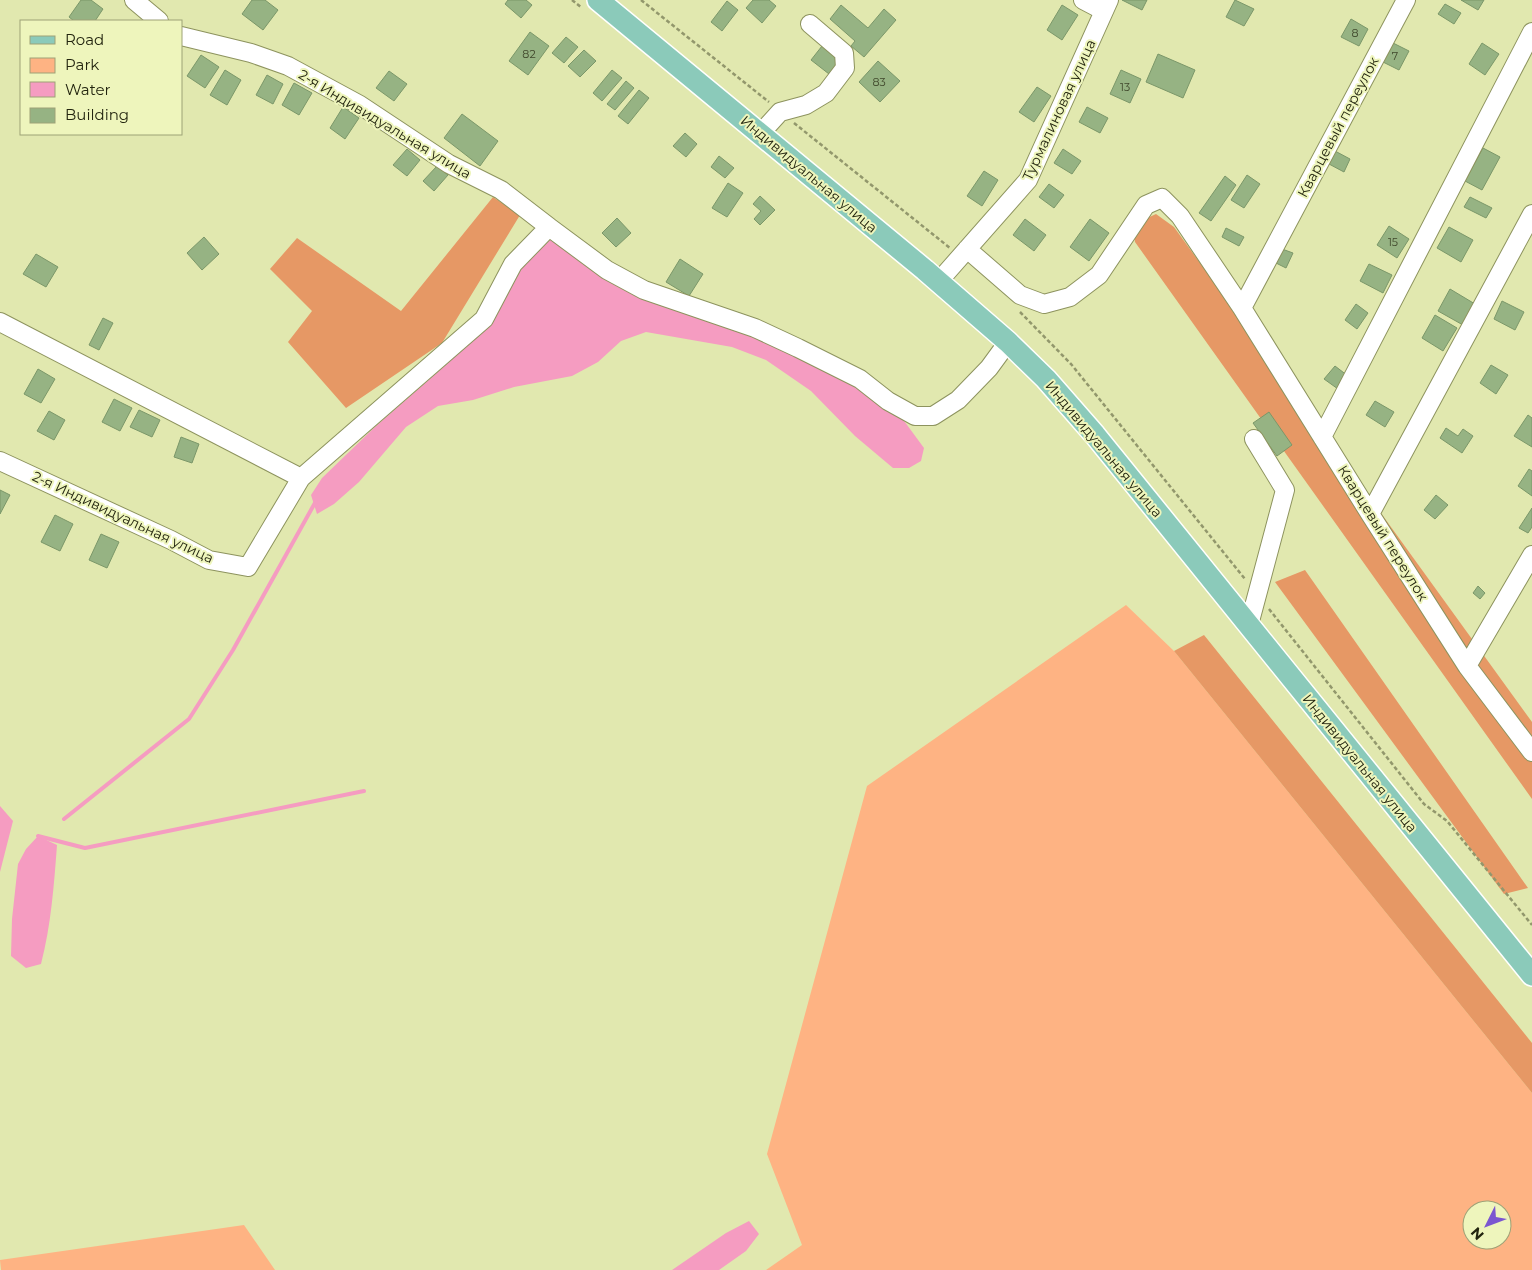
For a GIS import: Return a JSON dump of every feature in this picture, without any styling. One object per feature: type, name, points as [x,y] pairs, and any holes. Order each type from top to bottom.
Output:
[{"type":"main road","name":"Индивидуальная улица","points":[[598,0],[939,281],[1008,342],[1046,379],[1095,435],[1532,975]]},
{"type":"street","points":[[134,0],[158,20]]},
{"type":"street","points":[[1082,0],[1107,6]]},
{"type":"street","name":"Кварцевый переулок","points":[[1242,308],[1406,0]]},
{"type":"street","name":"Турмалиновая улица","points":[[939,281],[1028,180],[1107,6]]},
{"type":"street","points":[[760,134],[780,112],[806,105],[826,93],[844,68],[844,52],[810,24]]},
{"type":"street","points":[[1322,437],[1532,32]]},
{"type":"street","name":"2-я Индивидуальная улица","points":[[182,36],[251,53],[288,66],[360,105],[449,164],[501,190],[606,270],[644,290],[755,328],[798,348],[860,379],[888,401],[915,416],[933,416],[958,400],[989,368],[1008,342]]},
{"type":"street","name":"Кварцевый переулок","points":[[964,253],[1020,295],[1044,304],[1070,296],[1099,276],[1146,206],[1162,198],[1180,216],[1242,308],[1467,666],[1532,752]]},
{"type":"street","points":[[1370,514],[1532,214]]},
{"type":"street","points":[[0,322],[301,478],[484,319],[513,264],[549,227]]},
{"type":"street","points":[[1249,626],[1286,490],[1254,438]]},
{"type":"street","name":"2-я Индивидуальная улица","points":[[0,461],[171,540],[209,560],[248,567],[301,478]]},
{"type":"street","points":[[1467,666],[1532,556]]},
{"type":"path","points":[[641,0],[780,112],[964,253]]},
{"type":"green space","points":[[1126,605],[1174,651],[1532,1093],[1532,1270],[766,1270],[802,1245],[767,1154],[867,786]]},
{"type":"green space","points":[[244,1225],[275,1270],[1,1270],[0,1260]]},
{"type":"shaded area","points":[[493,197],[520,215],[442,343],[346,408],[288,342],[312,311],[270,269],[297,238],[401,311]]},
{"type":"shaded area","points":[[1156,214],[1174,227],[1532,722],[1532,799],[1135,242],[1134,232],[1143,220]]},
{"type":"shaded area","points":[[1305,570],[1528,888],[1504,894],[1275,582]]},
{"type":"shaded area","points":[[1204,635],[1532,1043],[1532,1093],[1174,651]]},
{"type":"water","points":[[551,239],[575,252],[600,276],[634,292],[774,344],[838,376],[899,414],[924,448],[921,461],[909,468],[893,468],[855,436],[811,391],[766,360],[732,347],[646,332],[621,341],[598,362],[572,376],[514,387],[473,400],[438,406],[406,427],[359,482],[334,504],[317,514],[311,495],[322,478],[376,426],[448,363],[486,325],[522,268]]},
{"type":"water","points":[[0,806],[13,821],[0,872]]},
{"type":"water","points":[[38,836],[57,845],[55,875],[50,920],[41,964],[26,968],[11,956],[12,919],[18,864],[26,849]]},
{"type":"water","points":[[749,1221],[759,1234],[746,1251],[719,1270],[672,1270],[726,1233]]},
{"type":"building","points":[[81,0],[91,0],[103,9],[96,20],[73,20],[69,17]]},
{"type":"building","points":[[252,0],[265,0],[278,10],[263,30],[242,14]]},
{"type":"building","points":[[508,0],[526,0],[532,5],[521,18],[505,4]]},
{"type":"building","points":[[753,0],[769,0],[776,6],[762,23],[746,8]]},
{"type":"building","points":[[1122,0],[1147,0],[1142,10]]},
{"type":"building","points":[[1235,0],[1254,9],[1244,26],[1226,17]]},
{"type":"building","points":[[1461,0],[1484,0],[1478,10]]},
{"type":"building","points":[[727,1],[738,10],[722,31],[711,22]]},
{"type":"building","points":[[1445,4],[1461,13],[1454,24],[1438,14]]},
{"type":"building","points":[[841,5],[868,28],[884,9],[896,20],[864,57],[851,46],[855,41],[830,19]]},
{"type":"building","points":[[1062,5],[1078,15],[1062,40],[1047,30]]},
{"type":"building","points":[[1351,19],[1368,29],[1359,46],[1341,37]]},
{"type":"building","points":[[530,32],[549,46],[528,75],[509,61]]},
{"type":"building","points":[[566,37],[578,47],[564,63],[552,53]]},
{"type":"building","points":[[1391,42],[1409,51],[1399,70],[1381,61]]},
{"type":"building","points":[[1482,43],[1499,54],[1485,75],[1469,64]]},
{"type":"building","points":[[822,46],[840,60],[829,74],[811,60]]},
{"type":"building","points":[[584,50],[596,61],[580,77],[568,66]]},
{"type":"building","points":[[1158,54],[1195,70],[1183,98],[1146,82]]},
{"type":"building","points":[[201,55],[219,67],[205,88],[187,76]]},
{"type":"building","points":[[878,61],[900,81],[880,102],[859,82]]},
{"type":"building","points":[[225,70],[241,80],[227,105],[210,95]]},
{"type":"building","points":[[612,70],[622,78],[602,101],[593,93]]},
{"type":"building","points":[[1121,70],[1141,79],[1130,103],[1110,94]]},
{"type":"building","points":[[389,71],[407,84],[394,101],[376,88]]},
{"type":"building","points":[[267,75],[283,84],[273,104],[256,95]]},
{"type":"building","points":[[626,81],[634,88],[615,110],[607,104]]},
{"type":"building","points":[[294,83],[312,93],[299,115],[282,105]]},
{"type":"building","points":[[1037,87],[1051,96],[1034,122],[1019,112]]},
{"type":"building","points":[[639,90],[649,98],[628,124],[618,116]]},
{"type":"building","points":[[343,107],[359,118],[345,139],[330,128]]},
{"type":"building","points":[[1087,107],[1108,118],[1100,133],[1079,122]]},
{"type":"building","points":[[462,114],[498,141],[480,166],[444,138]]},
{"type":"building","points":[[685,133],[697,144],[686,157],[673,146]]},
{"type":"building","points":[[1483,148],[1500,157],[1482,190],[1465,181]]},
{"type":"building","points":[[407,149],[420,160],[407,176],[393,165]]},
{"type":"building","points":[[1063,149],[1081,161],[1072,174],[1054,163]]},
{"type":"building","points":[[1335,151],[1350,159],[1344,172],[1329,164]]},
{"type":"building","points":[[719,156],[734,168],[725,178],[711,167]]},
{"type":"building","points":[[437,166],[448,175],[434,191],[423,181]]},
{"type":"building","points":[[984,171],[998,180],[982,206],[967,196]]},
{"type":"building","points":[[1247,175],[1260,184],[1244,208],[1231,200]]},
{"type":"building","points":[[1225,176],[1236,185],[1211,221],[1199,213]]},
{"type":"building","points":[[728,183],[743,193],[727,217],[712,208]]},
{"type":"building","points":[[1049,184],[1064,195],[1054,208],[1039,197]]},
{"type":"building","points":[[760,196],[775,210],[760,225],[754,219],[761,211],[753,204]]},
{"type":"building","points":[[1470,197],[1492,208],[1486,218],[1464,207]]},
{"type":"building","points":[[617,218],[631,233],[616,247],[602,233]]},
{"type":"building","points":[[1025,219],[1046,235],[1034,251],[1013,235]]},
{"type":"building","points":[[1090,219],[1109,233],[1089,261],[1070,247]]},
{"type":"building","points":[[1389,226],[1409,239],[1397,258],[1377,245]]},
{"type":"building","points":[[1449,227],[1473,240],[1461,262],[1437,248]]},
{"type":"building","points":[[1226,228],[1244,237],[1239,246],[1222,237]]},
{"type":"building","points":[[204,237],[219,254],[202,270],[187,253]]},
{"type":"building","points":[[1282,249],[1293,253],[1286,268],[1276,263]]},
{"type":"building","points":[[36,254],[58,267],[46,287],[23,274]]},
{"type":"building","points":[[680,259],[703,274],[689,296],[666,282]]},
{"type":"building","points":[[1369,264],[1392,275],[1383,293],[1360,281]]},
{"type":"building","points":[[1450,289],[1475,304],[1463,325],[1438,311]]},
{"type":"building","points":[[1502,301],[1524,312],[1515,330],[1494,319]]},
{"type":"building","points":[[1356,304],[1368,313],[1357,329],[1345,320]]},
{"type":"building","points":[[1435,315],[1457,328],[1443,351],[1422,338]]},
{"type":"building","points":[[103,318],[113,323],[99,350],[89,345]]},
{"type":"building","points":[[1491,365],[1508,375],[1496,394],[1480,383]]},
{"type":"building","points":[[1335,366],[1348,376],[1338,389],[1324,379]]},
{"type":"building","points":[[38,369],[55,379],[41,403],[24,394]]},
{"type":"building","points":[[114,399],[132,408],[120,431],[102,422]]},
{"type":"building","points":[[1375,401],[1394,412],[1385,427],[1366,415]]},
{"type":"building","points":[[139,410],[160,420],[152,437],[130,427]]},
{"type":"building","points":[[49,411],[65,420],[54,440],[37,431]]},
{"type":"building","points":[[1269,412],[1292,445],[1277,456],[1253,423]]},
{"type":"building","points":[[1528,415],[1532,418],[1532,447],[1514,436]]},
{"type":"building","points":[[1446,428],[1458,436],[1463,429],[1473,436],[1462,453],[1440,438]]},
{"type":"building","points":[[181,437],[199,444],[192,463],[174,457]]},
{"type":"building","points":[[1529,469],[1532,471],[1532,496],[1518,486]]},
{"type":"building","points":[[0,490],[10,495],[0,514]]},
{"type":"building","points":[[1436,495],[1448,505],[1435,519],[1424,510]]},
{"type":"building","points":[[1532,508],[1532,527],[1528,533],[1519,528]]},
{"type":"building","points":[[55,515],[73,524],[60,551],[41,542]]},
{"type":"building","points":[[101,534],[119,542],[107,568],[89,560]]},
{"type":"building","points":[[1478,586],[1485,593],[1480,599],[1473,593]]},
{"type":"waterway","points":[[64,819],[189,719],[233,650],[316,501]]},
{"type":"waterway","points":[[38,836],[85,848],[364,791]]}]
